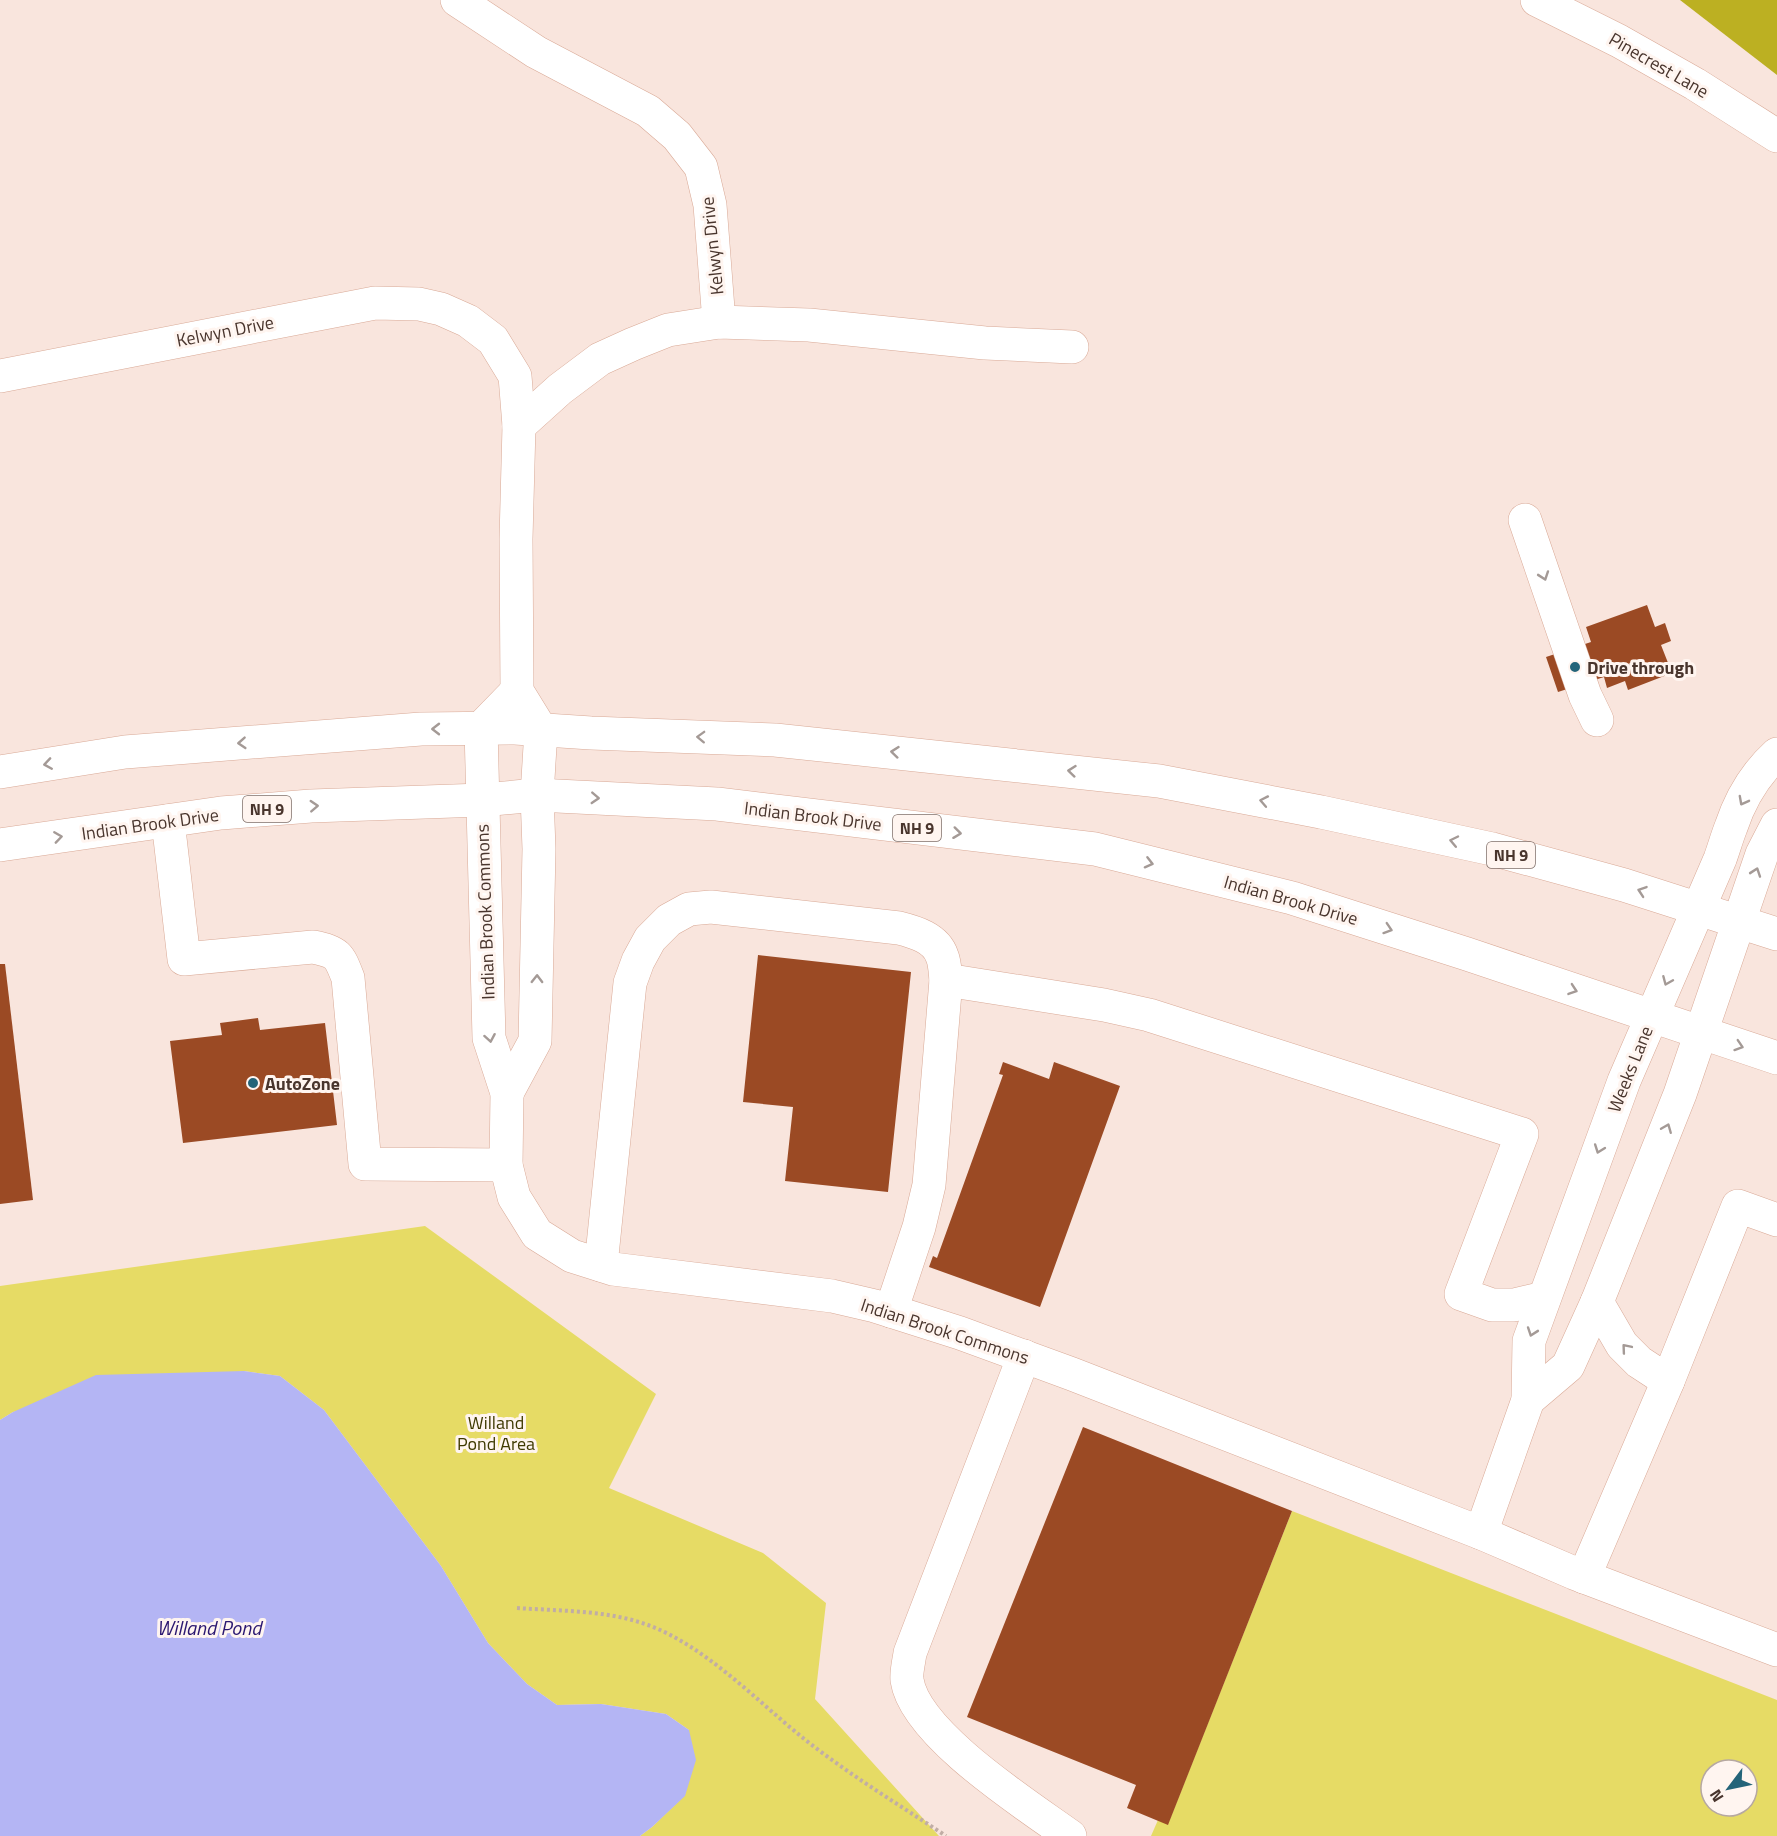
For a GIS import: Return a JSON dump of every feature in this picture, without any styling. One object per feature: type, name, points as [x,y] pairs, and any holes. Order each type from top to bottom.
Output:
[{"type":"street","name":"Kelwyn Drive","points":[[457,0],[536,52],[648,111],[677,136],[701,167],[711,205],[719,322],[668,330],[600,359],[560,389],[519,426]]},
{"type":"street","name":"Pinecrest Lane","points":[[1537,0],[1686,79],[1777,136]]},
{"type":"street","name":"Kelwyn Drive","points":[[0,376],[375,303],[419,304],[441,309],[468,321],[493,340],[515,376],[519,426],[516,539],[517,692]]},
{"type":"street","points":[[719,322],[809,325],[985,343],[1072,347]]},
{"type":"street","points":[[1525,520],[1585,694],[1597,720]]},
{"type":"street","points":[[481,728],[517,692],[541,730],[537,795]]},
{"type":"street","name":"NH 9","points":[[0,772],[125,752],[421,729],[481,728],[775,740],[1159,781],[1322,812],[1492,849],[1624,885],[1777,934]]},
{"type":"street","name":"Indian Brook Commons","points":[[481,728],[489,1038],[507,1093],[506,1165],[514,1197],[537,1234],[573,1256],[613,1269],[832,1296],[891,1311],[960,1333],[1777,1650]]},
{"type":"street","name":"Weeks Lane","points":[[1480,1533],[1528,1400],[1529,1341],[1624,1081],[1720,859],[1742,802],[1755,780],[1777,754]]},
{"type":"street","name":"Indian Brook Commons","points":[[507,1093],[535,1041],[539,849],[537,795]]},
{"type":"street","name":"Indian Brook Drive","points":[[0,845],[221,813],[311,806],[482,800],[537,795],[717,804],[1095,849],[1292,898],[1777,1058]]},
{"type":"street","points":[[168,820],[184,959],[313,947],[332,951],[341,960],[348,978],[365,1164],[506,1165]]},
{"type":"street","points":[[1528,1400],[1569,1366],[1597,1302],[1675,1107],[1762,854],[1777,825]]},
{"type":"street","points":[[601,1265],[630,983],[638,961],[650,939],[669,920],[689,909],[711,907],[899,928],[917,933],[931,941],[942,954],[946,980],[929,1185],[919,1227],[891,1311]]},
{"type":"street","points":[[946,980],[1104,1005],[1149,1015],[1522,1134],[1461,1294],[1492,1305],[1514,1305],[1544,1298]]},
{"type":"street","points":[[1584,1576],[1668,1381],[1738,1206],[1777,1220]]},
{"type":"street","points":[[1597,1302],[1622,1345],[1639,1362],[1668,1381]]},
{"type":"street","points":[[1024,1356],[910,1653],[907,1680],[916,1703],[936,1731],[976,1767],[1070,1836]]},
{"type":"path","points":[[517,1608],[601,1614],[646,1624],[675,1636],[728,1675],[804,1739],[869,1786],[946,1836]]},
{"type":"green space","name":"Willand Pond Area","points":[[425,1226],[656,1394],[609,1488],[763,1553],[826,1603],[815,1699],[939,1836],[640,1836],[685,1795],[689,1730],[666,1714],[601,1704],[557,1705],[527,1684],[488,1643],[441,1566],[324,1410],[280,1376],[244,1371],[13,1412],[0,1420],[0,1286]]},
{"type":"green space","points":[[1292,1511],[1777,1700],[1777,1836],[1151,1836],[1158,1820],[1168,1824]]},
{"type":"shaded area","points":[[1680,0],[1777,0],[1777,75]]},
{"type":"water","name":"Willand Pond","points":[[244,1371],[280,1376],[324,1410],[441,1566],[488,1643],[527,1684],[557,1705],[601,1704],[666,1714],[689,1730],[696,1760],[685,1796],[640,1836],[0,1836],[0,1420],[96,1375]]},
{"type":"building","points":[[1647,605],[1655,627],[1665,623],[1671,641],[1661,645],[1672,673],[1628,690],[1625,681],[1607,688],[1604,677],[1558,692],[1546,657],[1591,642],[1586,627]]},
{"type":"building","points":[[758,955],[911,972],[888,1192],[785,1181],[793,1107],[743,1102]]},
{"type":"building","points":[[0,964],[5,964],[33,1200],[0,1204]]},
{"type":"building","name":"AutoZone","points":[[258,1018],[260,1030],[325,1023],[337,1125],[183,1143],[170,1041],[222,1035],[220,1023]]},
{"type":"building","points":[[1003,1062],[1049,1079],[1054,1062],[1120,1086],[1040,1307],[929,1267],[933,1256],[937,1258],[1003,1075],[999,1074]]},
{"type":"building","points":[[1083,1427],[1292,1511],[1168,1825],[1127,1808],[1136,1785],[967,1717]]},
{"type":"place","name":"Drive through","points":[[1575,667]]},
{"type":"place","name":"AutoZone","points":[[253,1083]]}]
